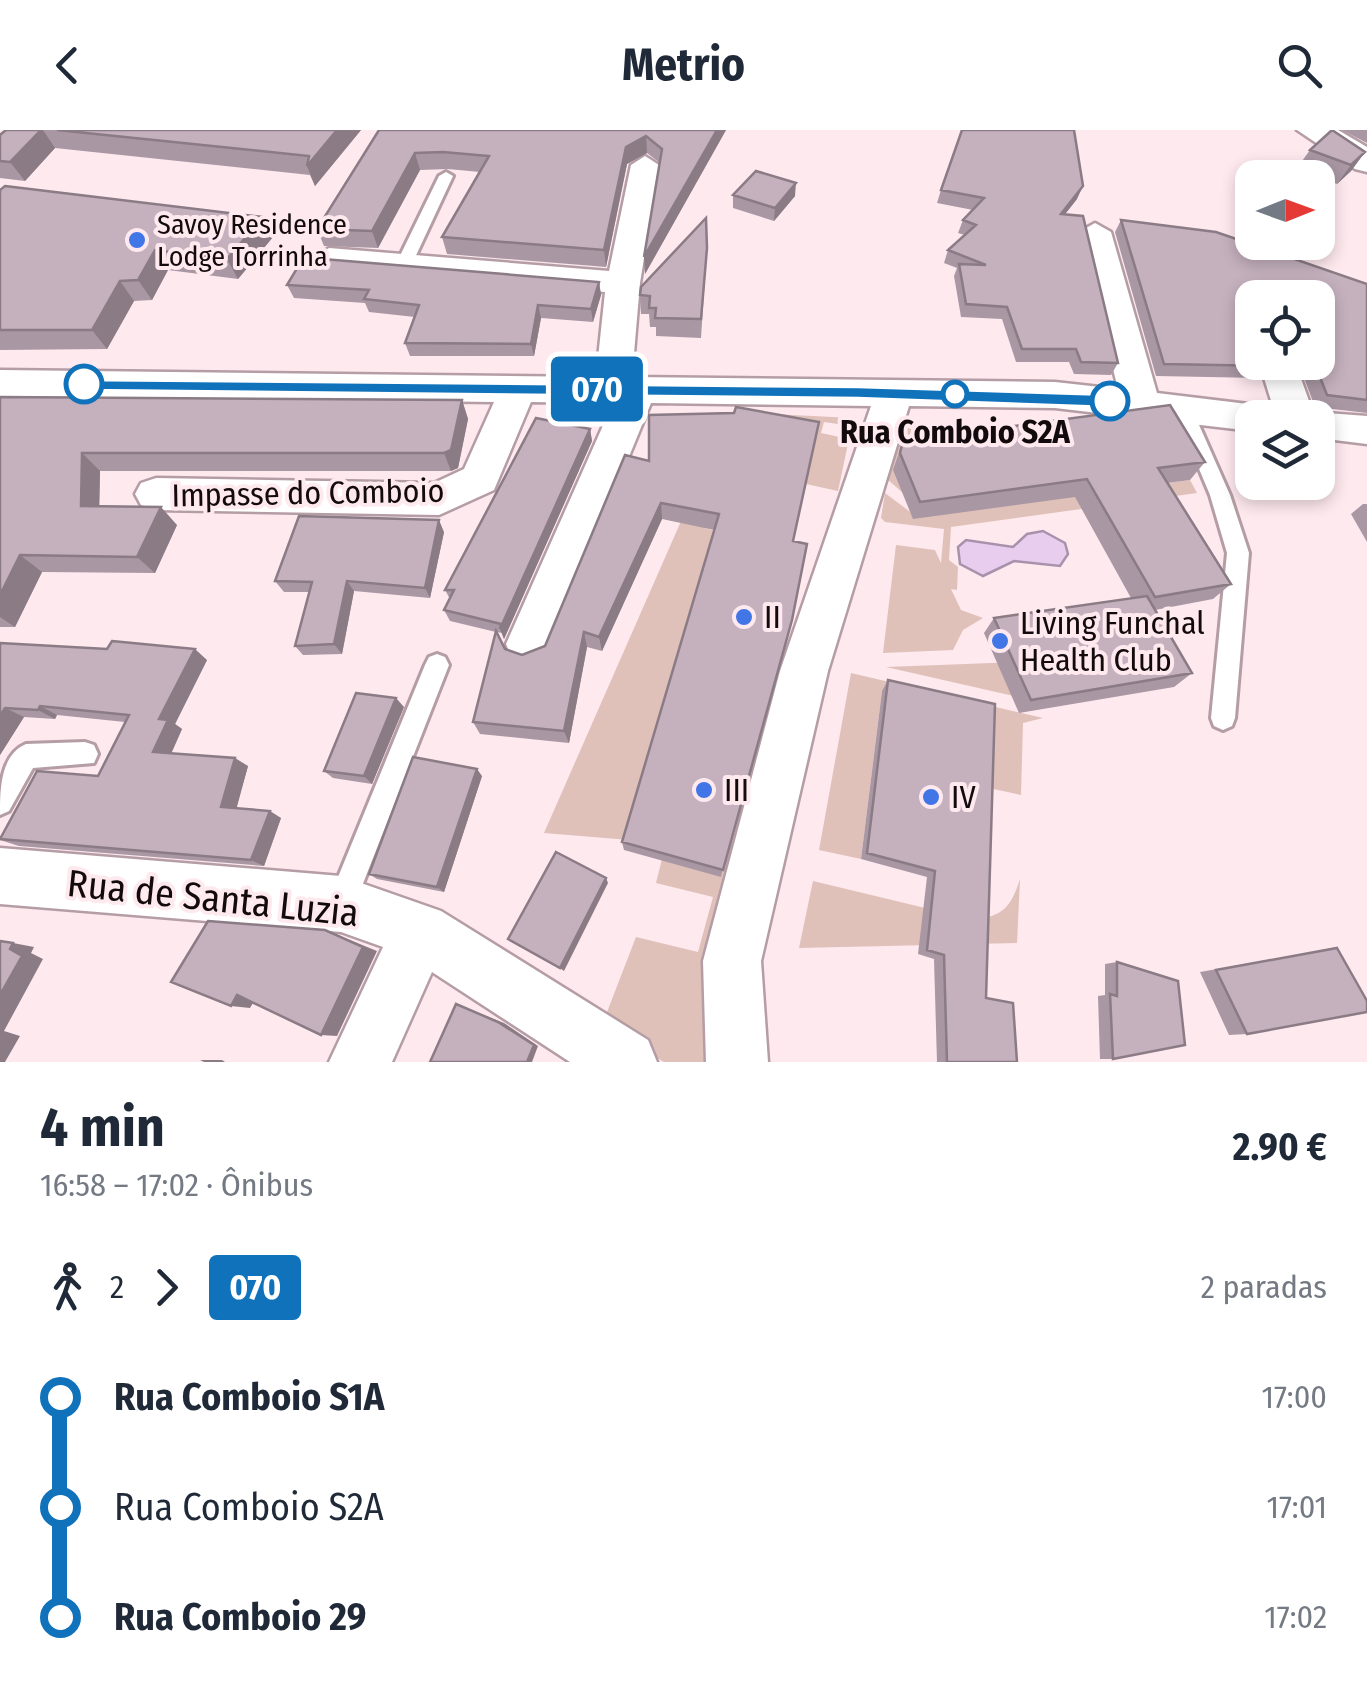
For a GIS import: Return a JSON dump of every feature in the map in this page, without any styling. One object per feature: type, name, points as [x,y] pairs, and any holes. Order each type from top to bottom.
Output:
[{"type":"street","points":[[1314,130],[1367,162]]},
{"type":"street","points":[[529,644],[625,389],[623,283],[645,165]]},
{"type":"street","points":[[1095,232],[1142,404]]},
{"type":"street","points":[[329,258],[623,283]]},
{"type":"street","points":[[0,384],[1055,396],[1235,414]]},
{"type":"street","name":"Impasse do Comboio","points":[[156,494],[439,498],[480,479],[518,389]]},
{"type":"street","points":[[737,1062],[732,961],[804,671],[894,393]]},
{"type":"street","points":[[1335,426],[1367,430]]},
{"type":"street","name":"Rua de Santa Luzia","points":[[0,876],[341,904],[420,930],[626,1062]]},
{"type":"street","points":[[360,1062],[420,930]]},
{"type":"lane","points":[[404,264],[446,176]]},
{"type":"lane","points":[[1183,408],[1226,510],[1238,553],[1223,718]]},
{"type":"lane","points":[[341,904],[437,665]]},
{"type":"lane","points":[[0,802],[26,756],[85,754]]},
{"type":"shaded area","points":[[729,412],[853,418],[851,426],[824,422],[821,433],[849,439],[838,491],[806,484],[815,440],[736,425],[704,528],[719,532],[637,819],[761,851],[717,1062],[664,1062],[602,1025],[636,937],[698,952],[713,897],[656,883],[666,843],[544,833]]},
{"type":"shaded area","points":[[949,423],[959,450],[911,500],[887,479],[893,424]]},
{"type":"shaded area","points":[[1190,480],[1197,493],[951,527],[949,560],[958,567],[957,590],[951,589],[961,610],[983,618],[963,630],[953,650],[883,653],[896,545],[935,550],[941,563],[944,529],[885,522],[881,518],[885,493],[917,517]]},
{"type":"shaded area","points":[[1043,531],[1065,543],[1068,554],[1060,566],[1014,561],[983,576],[960,564],[958,547],[966,540],[1013,547],[1027,534]]},
{"type":"shaded area","points":[[1018,662],[1036,701],[886,667]]},
{"type":"shaded area","points":[[851,673],[1043,718],[1023,723],[1021,795],[984,787],[882,691],[861,859],[819,850]]},
{"type":"shaded area","points":[[1020,879],[1017,943],[799,948],[813,881],[971,919],[1004,909]]},
{"type":"building","points":[[6,130],[41,130],[10,162],[0,161],[0,135]]},
{"type":"building","points":[[57,130],[337,130],[307,166],[309,156]]},
{"type":"building","points":[[379,130],[717,130],[644,257],[662,149],[646,136],[626,147],[604,250],[442,237],[489,156],[443,152],[415,153],[372,231],[317,229]]},
{"type":"building","points":[[962,130],[1074,130],[1083,186],[1061,214],[1083,216],[1118,363],[1081,362],[1076,349],[1022,349],[1007,307],[966,304],[959,264],[986,265],[948,250],[976,225],[963,220],[984,198],[941,190]]},
{"type":"building","points":[[1332,130],[1365,152],[1351,165],[1310,150]]},
{"type":"building","points":[[756,171],[796,183],[775,208],[733,195]]},
{"type":"building","points":[[5,186],[263,217],[227,259],[155,250],[138,280],[120,281],[92,330],[0,330],[0,190]]},
{"type":"building","points":[[706,218],[701,319],[655,318],[656,308],[649,308],[650,296],[640,295],[641,287]]},
{"type":"building","points":[[1121,220],[1216,232],[1235,239],[1235,260],[1297,260],[1367,284],[1367,400],[1327,395],[1321,380],[1335,380],[1335,280],[1235,280],[1235,365],[1164,364]]},
{"type":"building","points":[[308,250],[323,259],[599,282],[591,309],[538,305],[531,344],[405,343],[419,305],[364,299],[369,290],[287,285]]},
{"type":"building","points":[[0,397],[462,400],[451,450],[444,453],[82,453],[81,506],[161,507],[137,557],[20,555],[0,595]]},
{"type":"building","points":[[1170,405],[1205,462],[1158,468],[1231,584],[1155,597],[1087,479],[920,502],[900,453],[903,441]]},
{"type":"building","points":[[736,407],[819,422],[793,541],[807,544],[792,620],[723,870],[622,842],[719,514],[661,503],[599,637],[584,632],[564,731],[473,722],[496,631],[505,649],[522,655],[545,646],[625,455],[649,461],[649,415],[734,413]]},
{"type":"building","points":[[536,418],[590,429],[500,629],[501,624],[444,610],[454,590],[445,590]]},
{"type":"building","points":[[299,516],[439,520],[425,588],[347,581],[334,644],[295,646],[312,582],[275,581]]},
{"type":"building","points":[[1147,596],[1192,673],[1031,700],[994,618]]},
{"type":"building","points":[[112,641],[195,649],[159,719],[168,720],[153,752],[235,758],[221,807],[270,811],[251,860],[0,839],[37,771],[98,776],[129,715],[40,706],[38,710],[5,708],[0,716],[0,643],[107,649]]},
{"type":"building","points":[[888,680],[995,704],[986,998],[1013,1003],[1017,1062],[947,1062],[944,955],[927,950],[935,871],[867,853]]},
{"type":"building","points":[[356,693],[396,698],[364,776],[324,771]]},
{"type":"building","points":[[413,757],[477,769],[437,887],[369,874]]},
{"type":"building","points":[[556,852],[606,878],[560,968],[508,939]]},
{"type":"building","points":[[208,921],[325,930],[363,947],[321,1035],[237,995],[231,1006],[171,982]]},
{"type":"building","points":[[0,941],[13,943],[10,949],[22,956],[0,995]]},
{"type":"building","points":[[1337,948],[1367,1001],[1367,1012],[1247,1034],[1216,970]]},
{"type":"building","points":[[1117,962],[1178,981],[1185,1045],[1113,1059],[1110,994],[1117,996]]},
{"type":"building","points":[[456,1004],[498,1022],[534,1045],[527,1062],[430,1062]]},
{"type":"bus line","name":"070","points":[[84,384],[858,392],[1055,396],[1110,401]]},
{"type":"place","name":"Savoy Residence Lodge Torrinha","points":[[137,240]]},
{"type":"place","name":"Rua Comboio S2A","points":[[955,394]]},
{"type":"place","name":"II","points":[[744,617]]},
{"type":"place","name":"Living Funchal Health Club","points":[[1000,641]]},
{"type":"place","name":"III","points":[[704,790]]},
{"type":"place","name":"IV","points":[[931,797]]}]
